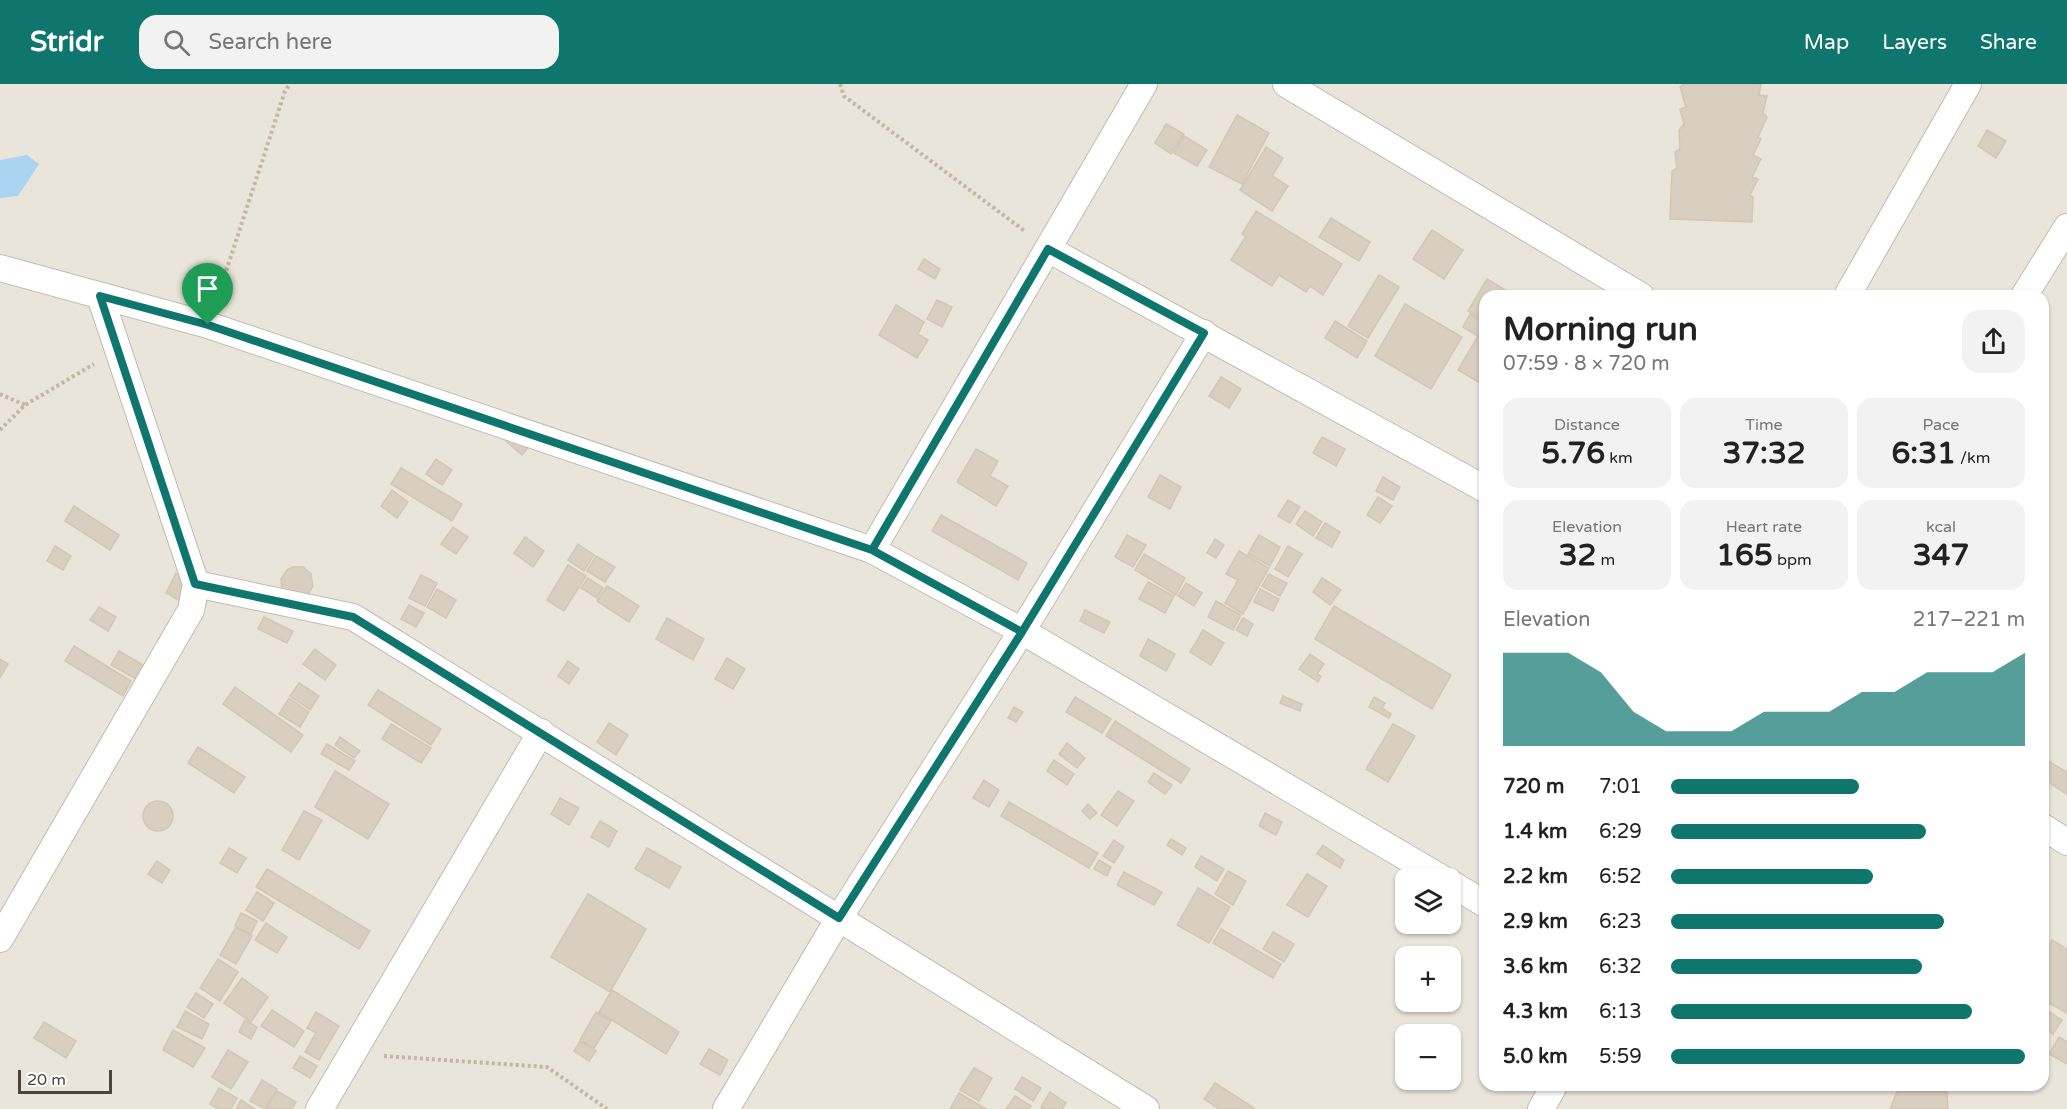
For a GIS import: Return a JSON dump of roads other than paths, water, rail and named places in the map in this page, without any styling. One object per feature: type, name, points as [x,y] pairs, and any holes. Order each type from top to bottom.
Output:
[{"type":"street","points":[[872,550],[1144,84]]},
{"type":"street","points":[[1286,84],[1631,290]]},
{"type":"street","points":[[1850,290],[1968,84]]},
{"type":"street","points":[[2028,290],[2065,235]]},
{"type":"street","points":[[1048,249],[1479,486]]},
{"type":"street","points":[[0,268],[208,325],[872,550],[1022,632],[1424,868]]},
{"type":"street","points":[[0,939],[190,610],[195,584],[100,296]]},
{"type":"street","points":[[726,1109],[839,918],[1022,632],[1204,333]]},
{"type":"street","points":[[195,584],[353,617],[1146,1109]]},
{"type":"street","points":[[319,1109],[541,732]]},
{"type":"street","points":[[319,1109],[541,732]]},
{"type":"street","points":[[2049,831],[2067,842]]},
{"type":"street","points":[[1461,890],[1479,900]]},
{"type":"street","points":[[1541,1109],[1551,1091]]},
{"type":"water","points":[[27,155],[39,164],[18,196],[0,198],[0,160]]}]
